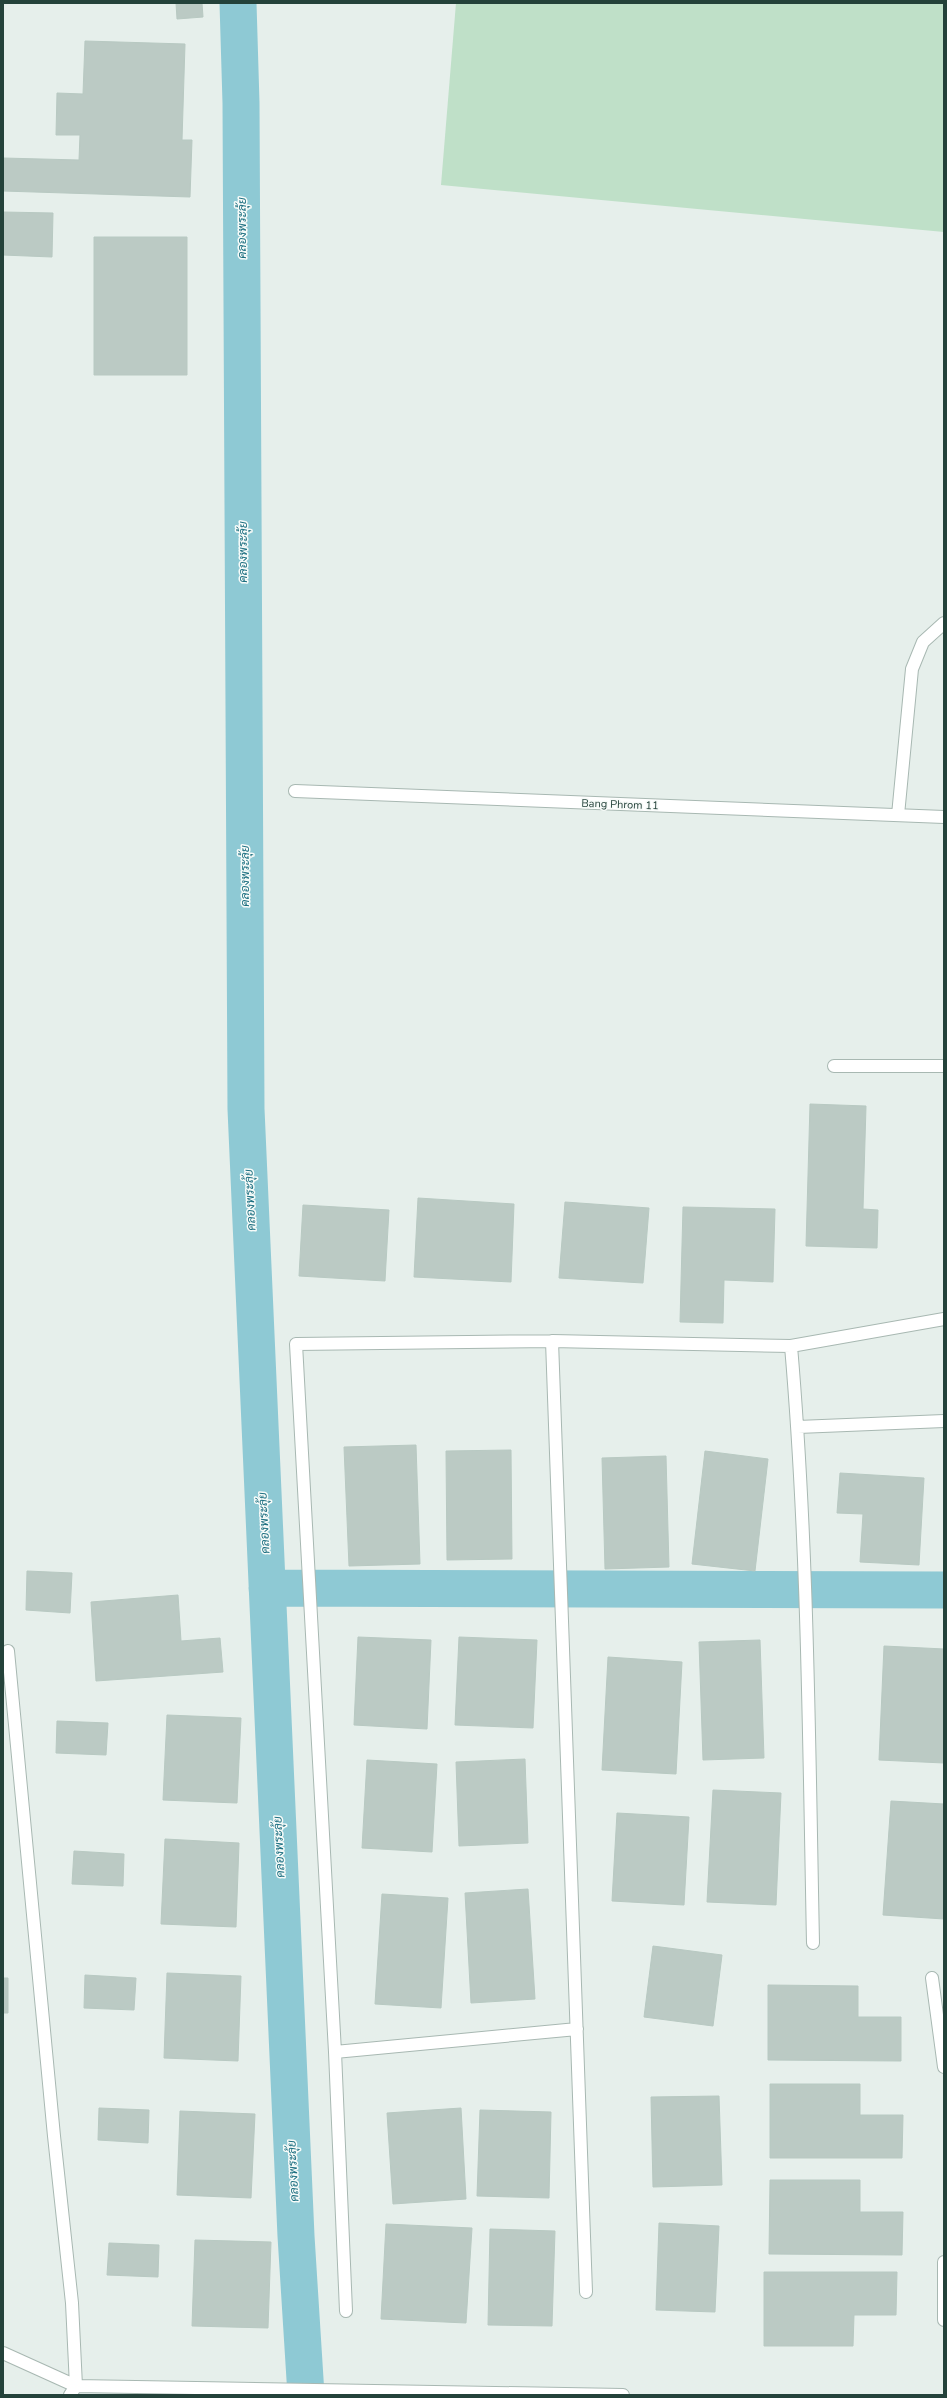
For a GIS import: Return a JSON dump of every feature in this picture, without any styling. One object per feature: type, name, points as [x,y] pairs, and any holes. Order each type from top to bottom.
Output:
[{"type":"street","points":[[898,815],[912,669],[923,642],[944,624]]},
{"type":"street","name":"Bang Phrom 11","points":[[295,791],[944,817]]},
{"type":"street","points":[[834,1066],[944,1066]]},
{"type":"street","points":[[346,2311],[335,2052],[296,1344],[552,1341],[791,1346],[944,1319]]},
{"type":"street","points":[[552,1341],[586,2292]]},
{"type":"street","points":[[791,1346],[798,1427],[806,1600],[813,1943]]},
{"type":"street","points":[[798,1427],[944,1421]]},
{"type":"street","points":[[8,1651],[54,2136],[72,2303],[73,2390]]},
{"type":"street","points":[[932,1978],[944,2066]]},
{"type":"street","points":[[335,2052],[577,2029]]},
{"type":"street","points":[[944,2262],[944,2320]]},
{"type":"street","points":[[3,2353],[73,2390],[339,2390],[623,2395]]},
{"type":"green space","points":[[456,3],[944,3],[944,232],[441,185]]},
{"type":"building","points":[[176,3],[202,3],[203,17],[177,19]]},
{"type":"building","points":[[85,41],[185,44],[182,140],[192,140],[190,197],[3,191],[3,158],[79,160],[80,135],[56,135],[57,93],[83,94]]},
{"type":"building","points":[[3,212],[53,213],[52,257],[3,255]]},
{"type":"building","points":[[94,237],[187,237],[187,375],[94,375]]},
{"type":"building","points":[[810,1104],[866,1106],[863,1209],[878,1210],[877,1248],[806,1246]]},
{"type":"building","points":[[418,1198],[514,1204],[511,1282],[414,1277]]},
{"type":"building","points":[[565,1202],[649,1208],[643,1283],[559,1278]]},
{"type":"building","points":[[303,1205],[389,1210],[385,1281],[299,1276]]},
{"type":"building","points":[[683,1207],[775,1209],[773,1282],[724,1280],[723,1323],[680,1322]]},
{"type":"building","points":[[416,1445],[420,1564],[349,1566],[344,1447]]},
{"type":"building","points":[[511,1450],[512,1559],[447,1560],[446,1451]]},
{"type":"building","points":[[705,1451],[768,1459],[755,1571],[692,1564]]},
{"type":"building","points":[[666,1456],[669,1567],[605,1569],[602,1458]]},
{"type":"building","points":[[840,1473],[924,1478],[919,1565],[860,1562],[863,1514],[837,1513]]},
{"type":"building","points":[[27,1571],[72,1573],[70,1613],[26,1610]]},
{"type":"building","points":[[178,1595],[181,1641],[220,1638],[223,1672],[96,1681],[91,1602]]},
{"type":"building","points":[[358,1637],[431,1640],[427,1729],[354,1725]]},
{"type":"building","points":[[459,1637],[537,1640],[533,1728],[455,1725]]},
{"type":"building","points":[[760,1640],[764,1758],[703,1760],[699,1642]]},
{"type":"building","points":[[884,1646],[944,1649],[944,1763],[879,1760]]},
{"type":"building","points":[[608,1657],[682,1662],[676,1774],[602,1770]]},
{"type":"building","points":[[167,1715],[241,1718],[237,1803],[163,1800]]},
{"type":"building","points":[[57,1721],[108,1723],[106,1755],[56,1753]]},
{"type":"building","points":[[525,1759],[528,1843],[459,1846],[456,1762]]},
{"type":"building","points":[[367,1760],[437,1764],[432,1852],[362,1848]]},
{"type":"building","points":[[713,1790],[781,1793],[776,1905],[707,1902]]},
{"type":"building","points":[[891,1801],[944,1804],[944,1919],[883,1915]]},
{"type":"building","points":[[617,1813],[689,1817],[684,1905],[612,1901]]},
{"type":"building","points":[[165,1839],[239,1843],[236,1927],[161,1924]]},
{"type":"building","points":[[74,1851],[124,1854],[123,1886],[72,1884]]},
{"type":"building","points":[[528,1889],[535,1999],[471,2003],[465,1893]]},
{"type":"building","points":[[382,1894],[448,1898],[441,2008],[375,2004]]},
{"type":"building","points":[[653,1946],[722,1955],[713,2026],[644,2017]]},
{"type":"building","points":[[167,1973],[241,1976],[238,2061],[164,2058]]},
{"type":"building","points":[[85,1975],[136,1978],[134,2010],[84,2008]]},
{"type":"building","points":[[3,1978],[8,1978],[8,2013],[3,2013]]},
{"type":"building","points":[[768,1985],[858,1986],[858,2017],[901,2017],[901,2061],[768,2060]]},
{"type":"building","points":[[770,2084],[860,2084],[860,2115],[903,2115],[902,2158],[770,2158]]},
{"type":"building","points":[[719,2096],[722,2185],[653,2187],[651,2097]]},
{"type":"building","points":[[99,2108],[149,2110],[148,2143],[98,2140]]},
{"type":"building","points":[[461,2108],[466,2199],[393,2204],[387,2113]]},
{"type":"building","points":[[480,2110],[551,2112],[549,2198],[477,2196]]},
{"type":"building","points":[[180,2111],[255,2114],[251,2198],[177,2195]]},
{"type":"building","points":[[770,2180],[860,2180],[860,2212],[903,2212],[902,2255],[769,2254]]},
{"type":"building","points":[[659,2223],[719,2226],[715,2312],[656,2310]]},
{"type":"building","points":[[386,2224],[472,2228],[466,2323],[381,2319]]},
{"type":"building","points":[[490,2229],[555,2231],[552,2326],[488,2325]]},
{"type":"building","points":[[195,2240],[271,2242],[268,2328],[192,2326]]},
{"type":"building","points":[[109,2243],[159,2245],[158,2277],[107,2275]]},
{"type":"building","points":[[764,2272],[897,2272],[896,2315],[854,2315],[853,2346],[764,2346]]},
{"type":"waterway","name":"คลองพระลุ้ย","points":[[238,3],[241,103],[246,1109],[296,2236],[306,2395]]},
{"type":"waterway","points":[[267,1588],[944,1590]]}]
